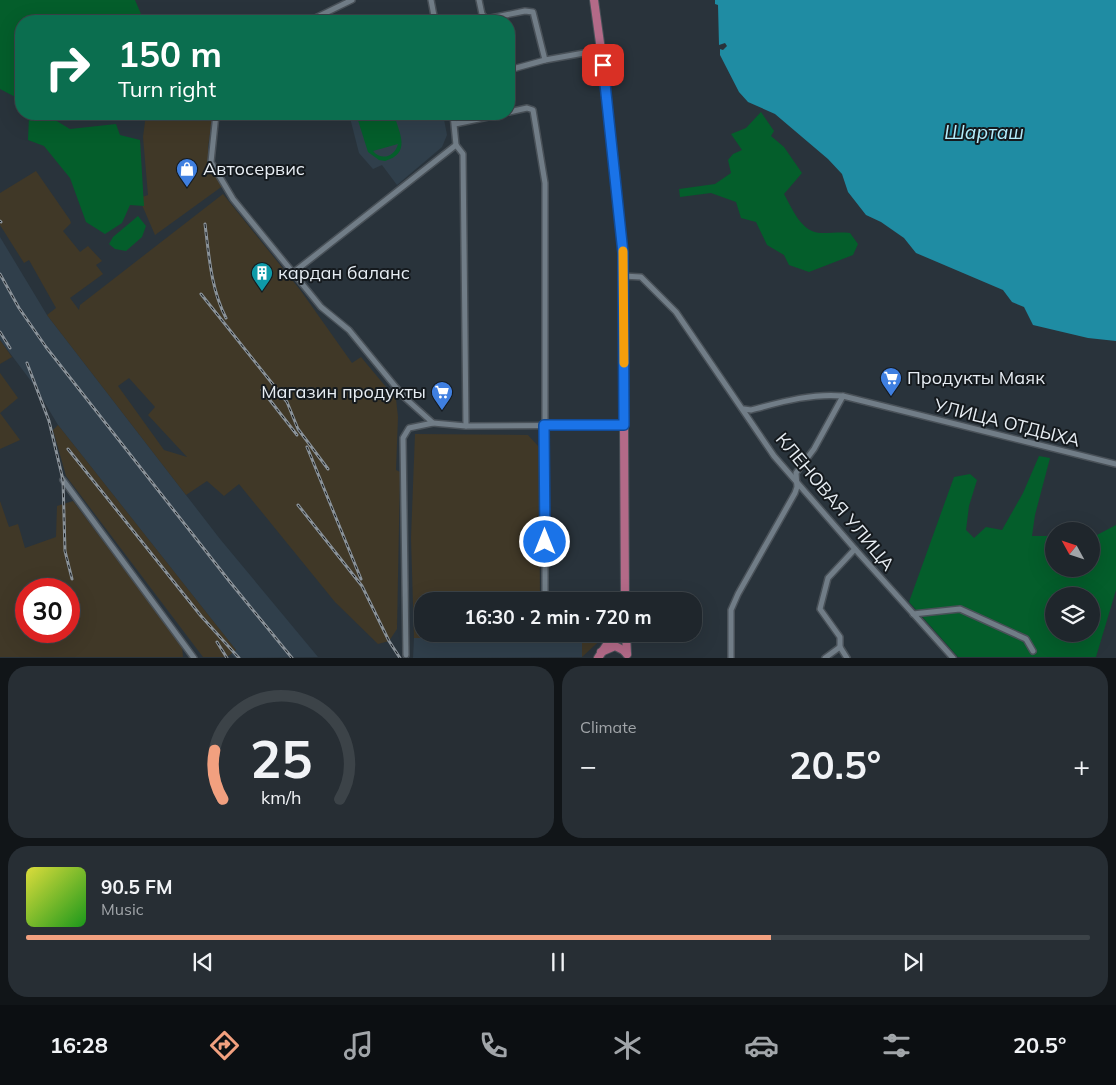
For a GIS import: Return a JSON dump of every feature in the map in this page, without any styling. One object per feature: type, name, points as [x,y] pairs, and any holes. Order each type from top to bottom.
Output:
[{"type":"main road","points":[[594,0],[618,197],[623,276],[625,592]]},
{"type":"main road","points":[[599,655],[608,642]]},
{"type":"main road","points":[[626,642],[626,656]]},
{"type":"main road","points":[[599,655],[615,646],[623,650],[626,656]]},
{"type":"street","points":[[322,15],[352,0]]},
{"type":"street","points":[[431,0],[434,15]]},
{"type":"street","points":[[479,0],[483,15]]},
{"type":"street","points":[[503,15],[525,11],[533,12],[545,60]]},
{"type":"street","points":[[515,68],[545,60],[601,50]]},
{"type":"street","points":[[515,111],[527,108],[533,110],[545,182],[545,592]]},
{"type":"street","points":[[215,120],[211,162],[234,199],[320,306],[349,330],[404,397],[433,423]]},
{"type":"street","points":[[454,120],[456,145],[463,154],[466,426]]},
{"type":"street","points":[[455,124],[474,120]]},
{"type":"street","points":[[294,272],[456,145]]},
{"type":"street","name":"КЛЕНОВАЯ УЛИЦА","points":[[623,276],[641,278],[676,312],[744,409],[774,456],[953,658]]},
{"type":"street","name":"УЛИЦА ОТДЫХА","points":[[744,409],[751,410],[795,399],[830,395],[843,396],[1116,464]]},
{"type":"street","points":[[731,658],[732,610],[738,594],[795,493],[796,473],[814,449],[843,396]]},
{"type":"street","points":[[406,655],[403,438],[409,428],[433,423],[466,426],[624,425]]},
{"type":"street","points":[[63,480],[194,658]]},
{"type":"street","points":[[847,658],[840,647],[840,637],[820,609],[828,578],[855,549]]},
{"type":"street","points":[[913,614],[960,609],[1026,639],[1033,651]]},
{"type":"street","points":[[825,658],[840,647]]},
{"type":"shaded area","points":[[145,120],[212,120],[208,162],[224,185],[155,235],[139,198],[148,195],[143,137]]},
{"type":"shaded area","points":[[351,120],[444,120],[447,135],[442,147],[397,185],[382,165],[373,169],[359,153]]},
{"type":"shaded area","points":[[36,171],[70,220],[71,223],[63,231],[80,252],[88,246],[102,261],[96,265],[103,274],[70,298],[79,310],[80,305],[223,194],[301,291],[352,363],[361,357],[396,399],[398,417],[396,470],[400,472],[397,629],[389,641],[378,644],[335,602],[239,484],[224,496],[207,481],[186,495],[47,315],[56,308],[29,260],[24,263],[0,225],[0,193]],"holes":[[[129,378],[155,407],[148,415],[187,457],[164,450],[118,386]]]},
{"type":"shaded area","points":[[0,237],[47,315],[220,539],[318,657],[235,658],[231,654],[236,650],[58,425],[34,385],[0,340]]},
{"type":"shaded area","points":[[0,340],[12,357],[0,364]]},
{"type":"shaded area","points":[[0,373],[18,398],[0,413]]},
{"type":"shaded area","points":[[0,413],[20,440],[0,449]]},
{"type":"shaded area","points":[[58,425],[236,650],[227,657],[203,657],[66,476],[53,430]]},
{"type":"shaded area","points":[[415,434],[528,435],[539,447],[540,592],[414,592],[414,638],[411,538]]},
{"type":"shaded area","points":[[0,501],[9,527],[18,524],[25,548],[56,537],[57,506],[73,501],[182,646],[183,657],[0,657]]},
{"type":"shaded area","points":[[414,638],[414,642],[582,642],[582,657],[413,658]]},
{"type":"shaded area","points":[[582,642],[598,642],[582,657]]},
{"type":"green space","points":[[0,0],[135,0],[141,15],[15,15],[15,97],[0,89]]},
{"type":"green space","points":[[761,112],[774,131],[771,136],[784,147],[802,173],[784,194],[795,214],[809,230],[823,233],[850,233],[858,244],[853,255],[809,272],[789,265],[784,255],[767,245],[756,222],[741,218],[736,202],[711,193],[680,197],[679,189],[715,184],[731,173],[728,160],[733,154],[742,150],[731,134],[746,128]]},
{"type":"green space","points":[[29,120],[55,120],[70,129],[116,124],[120,135],[140,140],[144,206],[130,205],[122,223],[105,234],[86,222],[70,178],[44,146],[28,140]]},
{"type":"green space","points":[[358,120],[396,120],[402,142],[401,148],[393,157],[385,161],[379,160],[368,152]],"holes":[[[398,144],[394,152],[384,157],[373,151]]]},
{"type":"green space","points":[[138,216],[146,226],[142,237],[126,251],[115,249],[109,244],[113,237]]},
{"type":"green space","points":[[1039,456],[1050,458],[1035,515],[1032,536],[1045,536],[1045,578],[1100,578],[1100,533],[1116,525],[1116,590],[1096,657],[958,657],[909,602],[954,477],[970,474],[977,480],[969,506],[966,530],[974,538],[986,527],[1002,530],[1023,493]]},
{"type":"water","name":"Шарташ","points":[[715,0],[1116,0],[1116,341],[1088,338],[1033,325],[1024,307],[1012,302],[1003,290],[916,253],[904,238],[881,222],[866,215],[848,192],[842,174],[828,159],[775,114],[748,102],[739,92],[720,55],[720,49],[723,50],[727,46],[725,43],[719,45],[718,5],[715,4]]},
{"type":"railway","points":[[205,224],[214,284],[226,318]]},
{"type":"railway","points":[[0,274],[19,308],[46,347],[292,658]]},
{"type":"railway","points":[[201,294],[287,402],[298,429],[328,469]]},
{"type":"railway","points":[[0,332],[10,348]]},
{"type":"railway","points":[[27,363],[49,421],[63,480],[65,551],[72,578]]},
{"type":"railway","points":[[262,390],[297,435]]},
{"type":"railway","points":[[307,447],[361,579]]},
{"type":"railway","points":[[68,449],[201,616],[239,658]]},
{"type":"railway","points":[[298,505],[362,586],[389,641],[400,658]]},
{"type":"railway","points":[[217,642],[227,658]]},
{"type":"slow traffic","points":[[623,251],[624,363]]},
{"type":"place","name":"Автосервис","points":[[187,188]]},
{"type":"place","name":"кардан баланс","points":[[262,292]]},
{"type":"place","name":"Продукты Маяк","points":[[891,397]]},
{"type":"place","name":"Магазин продукты","points":[[442,411]]},
{"type":"route","points":[[545,542],[544,425],[624,425],[623,253],[603,65]]}]
